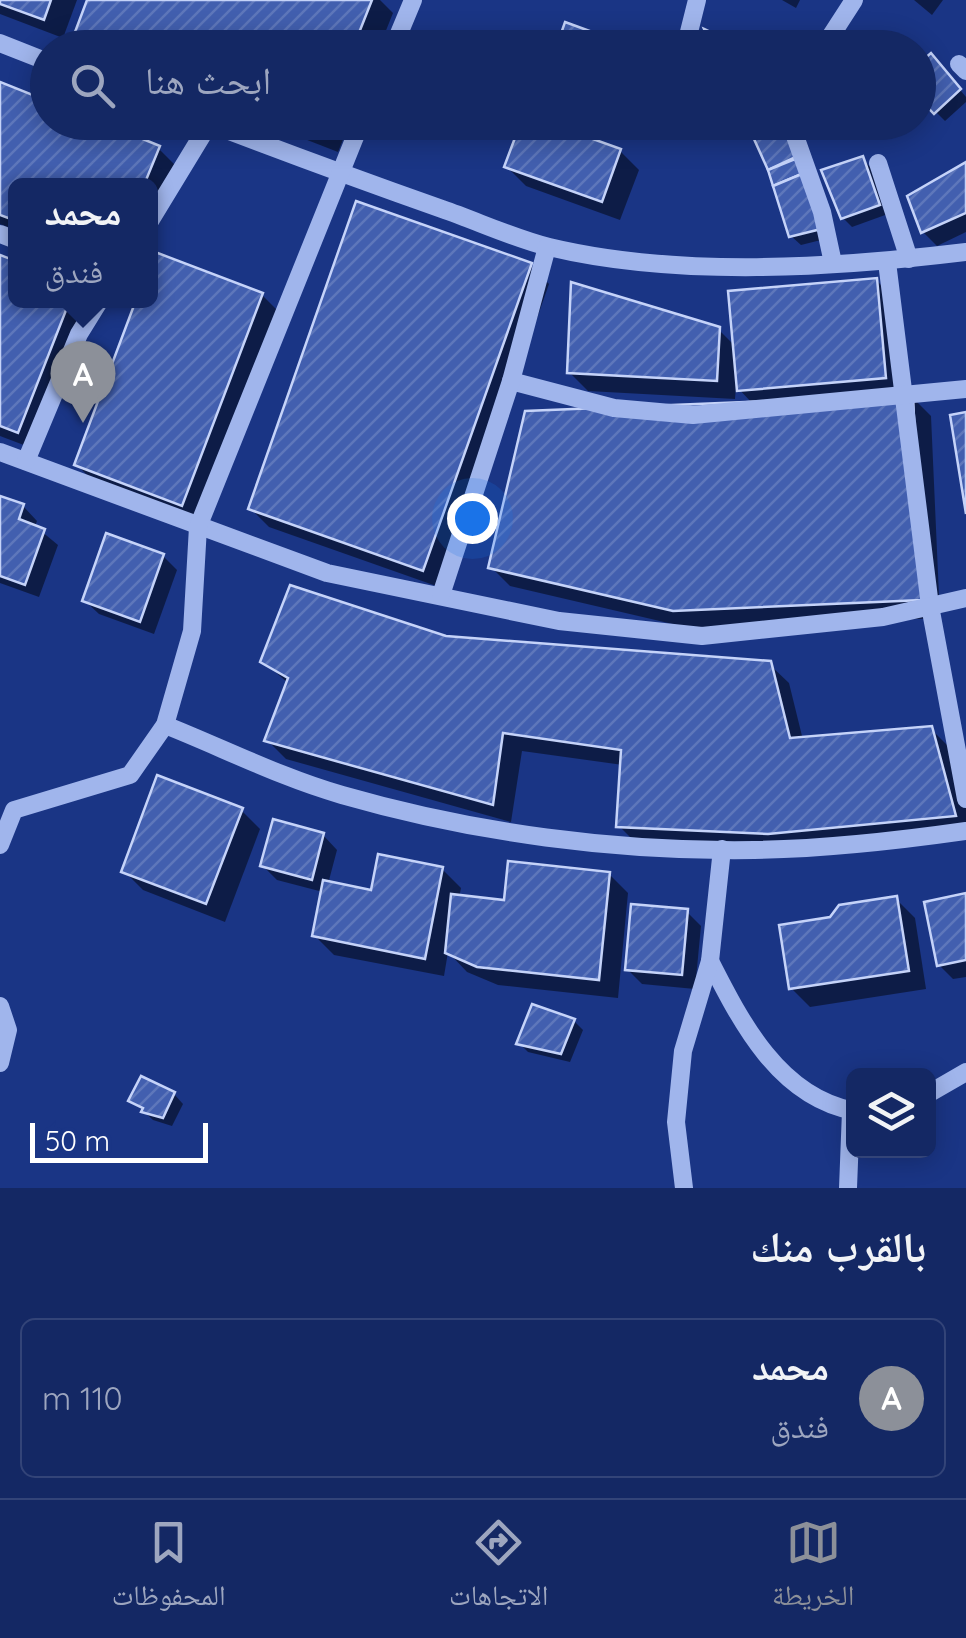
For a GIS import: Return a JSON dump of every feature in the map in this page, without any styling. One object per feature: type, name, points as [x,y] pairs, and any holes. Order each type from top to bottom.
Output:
[{"type":"street","points":[[400,30],[413,0]]},
{"type":"street","points":[[690,30],[697,0]]},
{"type":"street","points":[[835,30],[854,0]]},
{"type":"street","points":[[0,44],[30,55]]},
{"type":"street","points":[[158,207],[198,140]]},
{"type":"street","points":[[254,140],[547,246],[681,266],[887,262],[966,252]]},
{"type":"street","points":[[0,846],[14,810],[130,776],[165,726],[192,631],[198,526],[353,140]]},
{"type":"street","points":[[796,140],[822,212],[833,264]]},
{"type":"street","points":[[878,164],[909,259]]},
{"type":"street","points":[[441,595],[511,381],[547,246]]},
{"type":"street","points":[[887,262],[930,606],[966,799]]},
{"type":"street","points":[[26,462],[79,334],[95,308]]},
{"type":"street","points":[[511,381],[614,408],[693,415],[966,388]]},
{"type":"street","points":[[0,452],[327,573],[558,621],[702,636],[883,617],[966,598]]},
{"type":"street","points":[[165,726],[339,795],[464,824],[605,844],[754,850],[890,842],[966,831]]},
{"type":"street","points":[[684,1188],[676,1122],[683,1051],[710,960],[722,849]]},
{"type":"street","points":[[710,960],[757,1044],[784,1073],[820,1102],[846,1109]]},
{"type":"street","points":[[0,1006],[4,1028],[0,1063]]},
{"type":"street","points":[[936,1089],[966,1072]]},
{"type":"street","points":[[848,1188],[850,1158]]},
{"type":"building","points":[[0,0],[51,0],[44,20],[0,4]]},
{"type":"building","points":[[87,0],[372,0],[360,30],[76,30]]},
{"type":"building","points":[[565,22],[587,30],[562,30]]},
{"type":"building","points":[[936,59],[961,89],[936,112]]},
{"type":"building","points":[[0,82],[30,94],[30,140],[145,140],[160,146],[147,178],[8,178],[8,218],[0,215]]},
{"type":"building","points":[[514,140],[596,140],[621,149],[602,202],[504,167]]},
{"type":"building","points":[[754,140],[791,140],[798,156],[768,170]]},
{"type":"building","points":[[863,156],[880,205],[841,219],[821,170]]},
{"type":"building","points":[[795,159],[804,173],[773,186],[768,170]]},
{"type":"building","points":[[966,162],[966,213],[921,233],[907,196]]},
{"type":"building","points":[[804,173],[821,229],[789,237],[773,186]]},
{"type":"building","points":[[356,201],[532,263],[423,571],[248,509]]},
{"type":"building","points":[[158,253],[263,293],[182,506],[74,465],[133,308],[158,308]]},
{"type":"building","points":[[0,255],[8,258],[8,308],[67,308],[18,433],[0,426]]},
{"type":"building","points":[[877,278],[886,378],[737,391],[728,291]]},
{"type":"building","points":[[571,282],[720,327],[717,381],[567,373]]},
{"type":"building","points":[[913,395],[922,600],[673,611],[488,568],[525,411]]},
{"type":"building","points":[[966,412],[966,514],[950,415]]},
{"type":"building","points":[[0,496],[24,504],[19,519],[45,529],[25,585],[0,576]]},
{"type":"building","points":[[106,533],[164,554],[140,622],[82,601]]},
{"type":"building","points":[[290,585],[446,636],[771,661],[790,738],[932,726],[956,816],[768,834],[616,827],[621,750],[503,733],[493,805],[264,741],[288,678],[260,662]]},
{"type":"building","points":[[157,775],[243,808],[206,904],[121,872]]},
{"type":"building","points":[[273,819],[324,833],[312,880],[260,866]]},
{"type":"building","points":[[378,854],[443,867],[425,959],[312,936],[323,880],[371,890]]},
{"type":"building","points":[[508,861],[610,872],[599,980],[477,967],[445,953],[451,894],[504,900]]},
{"type":"building","points":[[966,893],[966,960],[937,966],[924,902]]},
{"type":"building","points":[[897,896],[909,971],[789,989],[779,925],[830,917],[839,905]]},
{"type":"building","points":[[631,904],[688,909],[682,975],[625,970]]},
{"type":"building","points":[[532,1004],[575,1019],[561,1054],[516,1044]]},
{"type":"building","points":[[141,1076],[175,1092],[163,1118],[141,1112],[143,1108],[128,1101]]},
{"type":"place","name":"محمد","points":[[83,423]]}]
